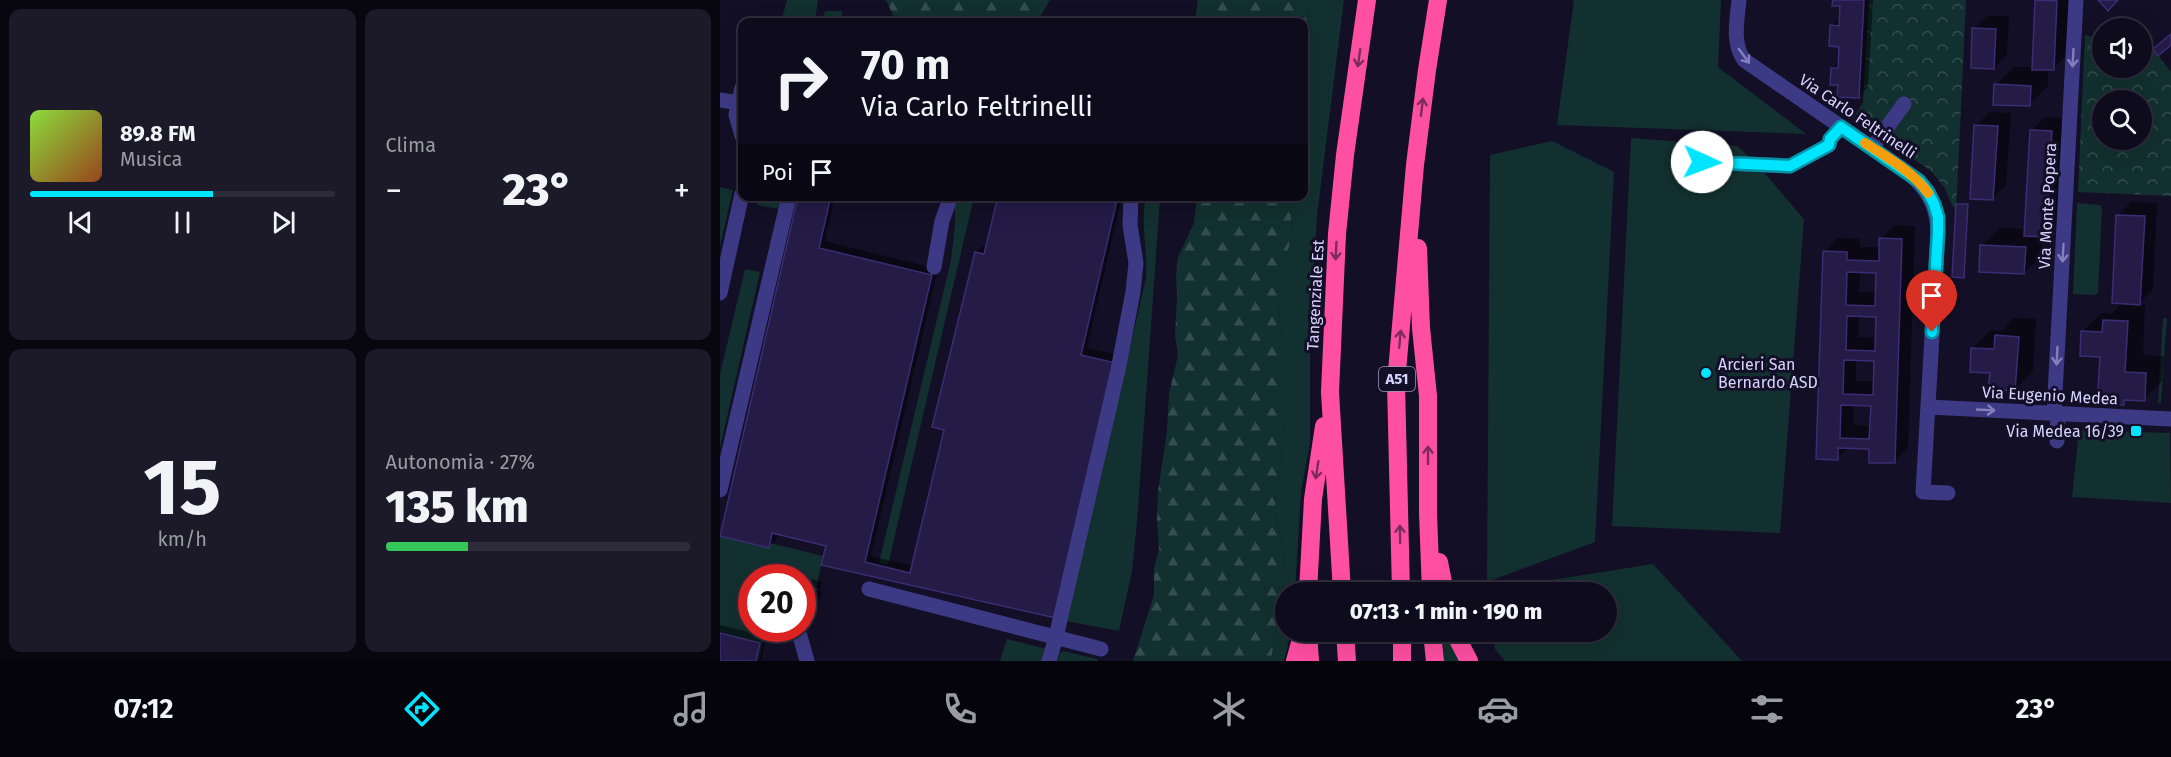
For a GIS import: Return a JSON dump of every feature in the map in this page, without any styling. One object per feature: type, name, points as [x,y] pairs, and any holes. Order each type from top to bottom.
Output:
[{"type":"highway","name":"Tangenziale Est","points":[[1341,582],[1330,392],[1338,223],[1345,155],[1367,0]]},
{"type":"highway","name":"A51","points":[[1401,582],[1396,383],[1415,165],[1426,69],[1438,0]]},
{"type":"highway","points":[[1415,165],[1421,328],[1428,396],[1431,582]]},
{"type":"highway","points":[[1309,582],[1313,499],[1330,392]]},
{"type":"highway","points":[[1428,513],[1443,582]]},
{"type":"highway","points":[[1295,661],[1300,642]]},
{"type":"highway","points":[[1309,642],[1310,661]]},
{"type":"highway","points":[[1346,642],[1347,661]]},
{"type":"highway","points":[[1402,642],[1402,661]]},
{"type":"highway","points":[[1433,642],[1435,661]]},
{"type":"highway","points":[[1459,642],[1469,661]]},
{"type":"street","name":"Via Carlo Feltrinelli","points":[[1739,0],[1736,41],[1744,60],[1919,181],[1928,192],[1938,217],[1923,492],[1948,493]]},
{"type":"street","name":"Via Monte Popera","points":[[2057,441],[2056,413],[2076,0]]},
{"type":"street","points":[[720,100],[738,97]]},
{"type":"street","points":[[1872,148],[1904,104]]},
{"type":"street","points":[[738,107],[736,115],[738,122]]},
{"type":"street","points":[[1702,162],[1790,166],[1829,145],[1830,139],[1841,127]]},
{"type":"street","points":[[720,293],[740,201]]},
{"type":"street","points":[[720,490],[788,201]]},
{"type":"street","points":[[934,267],[942,221],[949,201]]},
{"type":"street","points":[[1048,661],[1056,637],[1118,370],[1133,292],[1136,263],[1130,225],[1131,201]]},
{"type":"street","name":"Via Eugenio Medea","points":[[1928,407],[2171,419]]},
{"type":"street","points":[[869,590],[1101,649]]},
{"type":"street","points":[[802,642],[807,661]]},
{"type":"green space","points":[[787,0],[818,0],[816,18],[782,18]]},
{"type":"green space","points":[[886,0],[1050,0],[1039,18],[894,18]]},
{"type":"green space","points":[[1198,0],[1310,0],[1307,18],[1196,18]]},
{"type":"green space","points":[[1310,0],[1344,0],[1317,216],[1310,345],[1310,444],[1301,492],[1296,582],[1283,582],[1283,549],[1275,512],[1284,422],[1284,344],[1279,306],[1292,233],[1291,214],[1284,201],[1308,201],[1308,18]]},
{"type":"green space","points":[[1574,0],[1721,0],[1718,67],[1806,134],[1557,125]]},
{"type":"green space","points":[[1869,0],[1966,0],[1956,213],[1944,187],[1931,171],[1853,118],[1863,103]]},
{"type":"green space","points":[[825,11],[842,11],[842,18],[823,18]]},
{"type":"green space","points":[[2085,35],[2092,37],[2092,78],[2152,78],[2152,48],[2171,72],[2171,196],[2078,192]]},
{"type":"green space","name":"Arcieri San Bernardo ASD","points":[[1631,138],[1737,146],[1756,163],[1804,219],[1780,533],[1612,526]]},
{"type":"green space","points":[[1552,141],[1614,172],[1595,542],[1487,582],[1490,155]]},
{"type":"green space","points":[[720,187],[733,190],[720,246]]},
{"type":"green space","points":[[758,201],[781,201],[779,209],[757,205]]},
{"type":"green space","points":[[956,201],[973,201],[888,565],[879,563],[951,260]]},
{"type":"green space","points":[[1145,201],[1160,201],[1137,522],[1132,571],[1119,631],[1066,621],[1146,278]]},
{"type":"green space","points":[[1197,201],[1284,201],[1288,206],[1292,233],[1279,306],[1284,344],[1284,422],[1275,512],[1283,549],[1284,577],[1283,582],[1275,582],[1275,635],[1271,661],[1133,661],[1154,595],[1154,568],[1159,550],[1158,491],[1167,431],[1169,394],[1178,355],[1175,336],[1178,257],[1194,223]]},
{"type":"green space","points":[[2077,203],[2100,205],[2102,208],[2098,293],[2095,295],[2073,294]]},
{"type":"green space","points":[[745,269],[760,272],[720,448],[720,374]]},
{"type":"green space","points":[[2163,318],[2167,318],[2161,403],[2158,403]]},
{"type":"green space","points":[[2079,430],[2170,433],[2171,503],[2072,497]]},
{"type":"green space","points":[[720,536],[769,548],[770,543],[823,556],[816,589],[816,564],[738,564],[738,642],[763,642],[759,661],[720,661]]},
{"type":"green space","points":[[1653,564],[1742,661],[1505,661],[1495,649],[1494,642],[1617,642],[1617,582],[1538,582]]},
{"type":"green space","points":[[1275,635],[1275,642],[1289,642],[1284,661],[1271,661]]},
{"type":"green space","points":[[1007,639],[1047,649],[1042,661],[1000,661]]},
{"type":"green space","points":[[1443,642],[1455,642],[1465,661],[1444,661]]},
{"type":"green space","points":[[1063,651],[1097,659],[1098,661],[1057,661]]},
{"type":"building","points":[[1833,0],[1864,0],[1859,98],[1837,97],[1838,85],[1830,85],[1831,68],[1838,68],[1839,47],[1829,46],[1830,25],[1839,26],[1840,6],[1832,6]]},
{"type":"building","points":[[2035,0],[2057,1],[2054,70],[2032,70]]},
{"type":"building","points":[[2098,0],[2118,0],[2108,11]]},
{"type":"building","points":[[1972,28],[1996,29],[1994,69],[1971,68]]},
{"type":"building","points":[[2171,34],[2171,45],[2158,56],[2153,49]]},
{"type":"building","points":[[1994,84],[2031,86],[2030,106],[1993,105]]},
{"type":"building","points":[[1974,125],[1998,126],[1993,200],[1970,199]]},
{"type":"building","points":[[2030,130],[2052,131],[2046,237],[2024,236]]},
{"type":"building","points":[[797,201],[830,201],[819,248],[932,275],[865,562],[910,573],[944,430],[932,427],[975,252],[984,254],[997,201],[1117,201],[1081,355],[1116,363],[1056,618],[821,565],[826,546],[772,533],[769,548],[720,536]]},
{"type":"building","points":[[1956,204],[1968,204],[1964,278],[1952,277]]},
{"type":"building","points":[[2116,215],[2145,216],[2140,305],[2112,303]]},
{"type":"building","points":[[1879,238],[1902,239],[1895,463],[1869,463],[1869,449],[1838,448],[1838,460],[1816,459],[1823,251],[1847,252],[1847,260],[1879,261]],"holes":[[[1847,272],[1876,273],[1875,306],[1846,305]],[[1847,316],[1876,317],[1875,351],[1846,350]],[[1844,360],[1874,361],[1873,395],[1843,394]],[[1841,405],[1871,406],[1869,439],[1840,438]]]},
{"type":"building","points":[[1980,245],[2026,247],[2024,274],[1979,272]]},
{"type":"building","points":[[2103,320],[2128,321],[2125,372],[2146,373],[2145,401],[2124,400],[2124,405],[2097,404],[2100,357],[2080,356],[2081,331],[2102,332]]},
{"type":"building","points":[[1995,335],[2019,337],[2015,391],[1988,389],[1990,373],[1970,372],[1971,348],[1994,349]]},
{"type":"building","points":[[720,633],[738,638],[738,642],[760,643],[756,661],[720,661]]},
{"type":"slow traffic","points":[[1865,143],[1908,172],[1928,193]]},
{"type":"place","name":"Arcieri San Bernardo ASD","points":[[1706,373]]},
{"type":"place","name":"Via Medea 16/39","points":[[2136,431]]},
{"type":"route","points":[[1702,162],[1790,166],[1829,145],[1830,139],[1841,127],[1908,172],[1928,192],[1938,217],[1932,332]]}]
